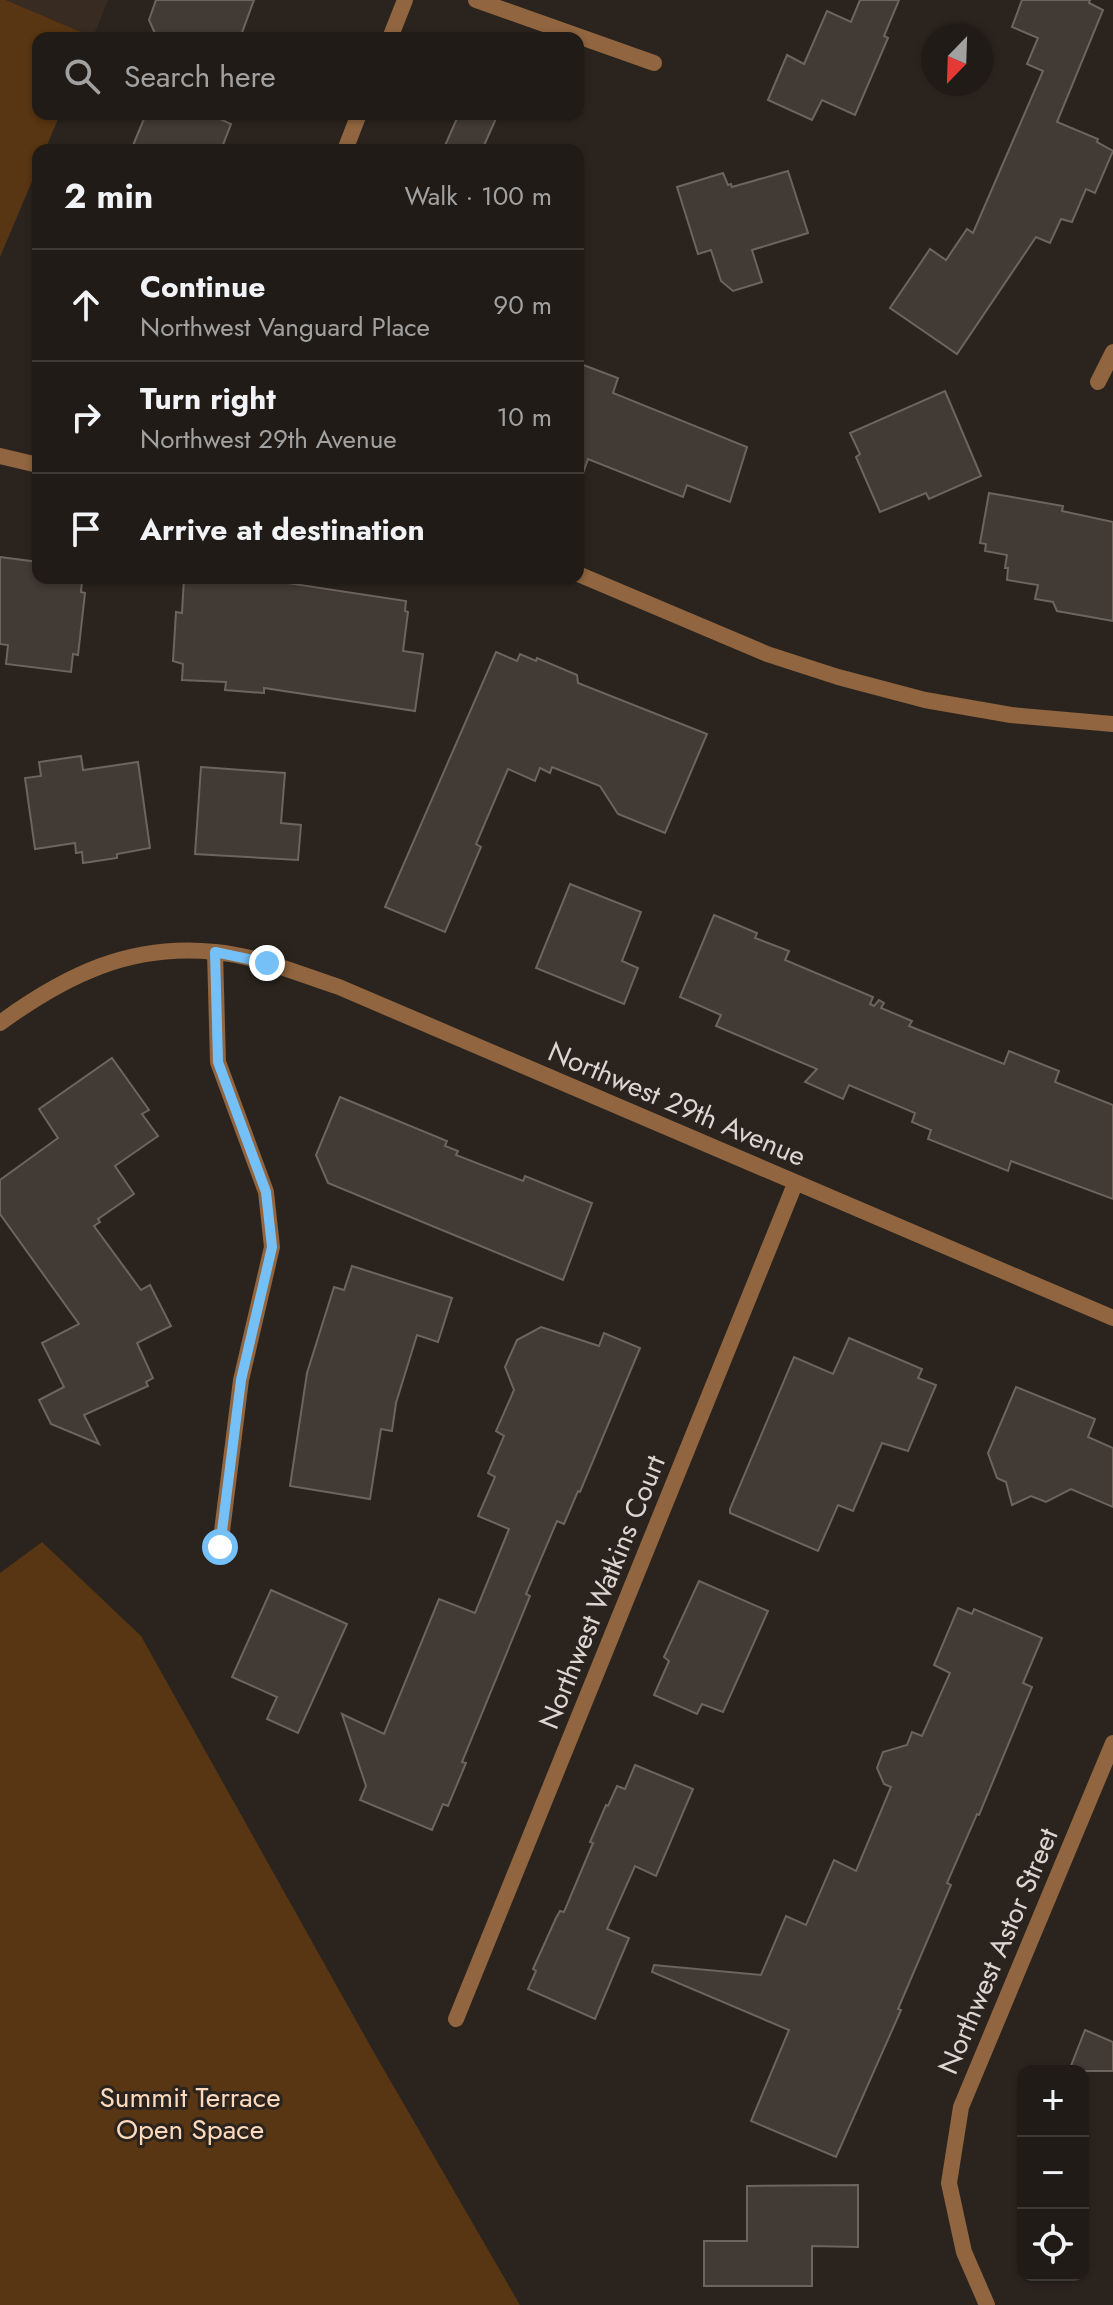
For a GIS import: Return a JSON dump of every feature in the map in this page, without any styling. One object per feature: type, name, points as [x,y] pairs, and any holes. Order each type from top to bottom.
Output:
[{"type":"street","points":[[392,32],[405,0]]},
{"type":"street","points":[[476,0],[566,32]]},
{"type":"street","points":[[584,38],[654,63]]},
{"type":"street","points":[[347,144],[357,120]]},
{"type":"street","points":[[1098,382],[1113,352]]},
{"type":"street","points":[[0,456],[32,464]]},
{"type":"street","points":[[584,577],[767,654],[838,677],[925,700],[1011,715],[1113,724]]},
{"type":"street","name":"Northwest 29th Avenue","points":[[0,1023],[32,999],[90,968],[149,952],[215,952],[267,963],[339,987],[1113,1318]]},
{"type":"street","points":[[215,952],[218,1062],[266,1192],[272,1247],[241,1380],[220,1547]]},
{"type":"street","name":"Northwest Watkins Court","points":[[456,2019],[795,1184]]},
{"type":"street","name":"Northwest Astor Street","points":[[987,2305],[964,2252],[949,2183],[961,2107],[1113,1743]]},
{"type":"shaded area","points":[[6,0],[108,0],[95,32],[81,32]]},
{"type":"green space","points":[[0,0],[6,0],[81,32],[32,32],[32,120],[58,120],[48,144],[32,144],[32,181],[0,257]]},
{"type":"green space","name":"Summit Terrace Open Space","points":[[42,1542],[141,1636],[372,2049],[520,2305],[0,2305],[0,1573]]},
{"type":"building","points":[[156,0],[254,0],[242,32],[154,32],[149,20]]},
{"type":"building","points":[[860,0],[899,0],[884,36],[888,38],[855,115],[822,100],[812,120],[768,100],[787,55],[804,64],[827,11],[851,22]]},
{"type":"building","points":[[1022,0],[1090,0],[1089,3],[1103,10],[1057,122],[1098,139],[1097,142],[1113,151],[1095,193],[1086,189],[1072,222],[1061,219],[1050,243],[1036,237],[957,354],[890,308],[930,249],[946,260],[967,229],[973,233],[1043,71],[1027,64],[1038,38],[1012,27]]},
{"type":"building","points":[[144,120],[222,120],[231,124],[223,144],[134,144]]},
{"type":"building","points":[[456,120],[495,120],[485,144],[446,144]]},
{"type":"building","points":[[788,171],[808,233],[752,250],[762,282],[733,291],[721,281],[711,250],[698,254],[677,187],[723,173],[732,187]]},
{"type":"building","points":[[584,365],[618,378],[613,393],[747,447],[730,502],[687,485],[683,497],[588,459],[584,470]]},
{"type":"building","points":[[945,391],[981,476],[929,499],[926,493],[880,512],[856,457],[860,454],[850,433]]},
{"type":"building","points":[[989,493],[1063,506],[1062,511],[1113,522],[1113,621],[1057,611],[1053,602],[1035,599],[1038,585],[1007,580],[1007,555],[985,551],[986,544],[980,543]]},
{"type":"building","points":[[0,557],[32,561],[32,584],[82,584],[81,592],[85,593],[78,655],[73,654],[71,672],[6,664],[8,645],[0,644]]},
{"type":"building","points":[[184,584],[294,584],[406,601],[405,611],[408,612],[403,651],[423,654],[415,711],[264,688],[264,693],[225,690],[226,682],[182,680],[183,664],[173,661],[176,612],[182,613]]},
{"type":"building","points":[[496,652],[517,661],[520,654],[536,661],[537,658],[577,675],[578,683],[707,734],[665,833],[618,814],[600,786],[552,767],[550,773],[540,768],[535,781],[508,769],[476,844],[481,847],[445,932],[385,907]]},
{"type":"building","points":[[81,756],[83,770],[138,762],[150,848],[117,854],[117,858],[83,863],[82,852],[76,853],[75,843],[35,849],[25,778],[41,776],[39,762]]},
{"type":"building","points":[[201,767],[285,773],[281,823],[301,825],[298,860],[195,854]]},
{"type":"building","points":[[570,884],[641,912],[622,961],[638,968],[624,1004],[536,968]]},
{"type":"building","points":[[714,915],[757,933],[755,938],[789,951],[785,960],[873,997],[870,1004],[874,1006],[879,1000],[884,1003],[881,1008],[912,1021],[909,1026],[1004,1064],[1009,1051],[1059,1071],[1055,1082],[1113,1105],[1113,1199],[1011,1161],[1008,1171],[928,1139],[931,1130],[912,1122],[915,1113],[849,1085],[843,1099],[805,1082],[817,1069],[716,1026],[721,1015],[680,997]]},
{"type":"building","points":[[112,1058],[149,1110],[142,1114],[158,1136],[115,1166],[134,1194],[98,1219],[100,1222],[94,1226],[141,1290],[150,1285],[171,1326],[137,1343],[153,1378],[146,1382],[148,1386],[84,1415],[99,1444],[51,1424],[39,1400],[64,1387],[42,1343],[79,1324],[0,1214],[0,1180],[58,1138],[39,1109]]},
{"type":"building","points":[[340,1097],[447,1141],[445,1146],[458,1151],[456,1155],[523,1181],[525,1176],[592,1203],[563,1280],[328,1183],[316,1155]]},
{"type":"building","points":[[352,1266],[452,1298],[438,1342],[417,1335],[396,1403],[392,1431],[381,1429],[370,1499],[290,1486],[307,1373],[334,1287],[344,1290]]},
{"type":"building","points":[[541,1327],[599,1346],[604,1333],[640,1348],[580,1492],[564,1524],[557,1521],[462,1762],[466,1763],[448,1806],[443,1804],[432,1830],[360,1800],[366,1786],[342,1714],[384,1734],[439,1599],[475,1613],[509,1529],[478,1516],[495,1477],[488,1473],[504,1436],[496,1431],[514,1390],[505,1367],[517,1340]]},
{"type":"building","points":[[849,1338],[922,1369],[918,1378],[936,1385],[908,1451],[882,1443],[853,1511],[838,1505],[818,1551],[730,1513],[730,1509],[794,1357],[833,1374]]},
{"type":"building","points":[[1016,1387],[1095,1419],[1088,1437],[1113,1448],[1113,1507],[1071,1489],[1046,1502],[1031,1496],[1012,1505],[1006,1482],[997,1478],[988,1453]]},
{"type":"building","points":[[699,1581],[768,1611],[723,1712],[702,1704],[697,1714],[654,1695],[669,1661],[664,1657]]},
{"type":"building","points":[[271,1590],[347,1624],[298,1733],[267,1719],[277,1697],[232,1677]]},
{"type":"building","points":[[958,1608],[972,1614],[974,1609],[1042,1638],[1023,1683],[1032,1687],[947,1883],[951,1885],[898,2009],[901,2010],[836,2157],[751,2121],[789,2030],[652,1972],[654,1965],[761,1975],[786,1916],[806,1925],[834,1860],[856,1871],[891,1787],[884,1784],[877,1768],[883,1752],[907,1745],[912,1732],[922,1736],[950,1673],[934,1665]]},
{"type":"building","points":[[635,1765],[693,1789],[656,1876],[635,1866],[607,1929],[629,1938],[595,2019],[528,1989],[536,1971],[533,1969],[556,1918],[560,1911],[564,1912],[606,1805],[617,1786],[625,1789]]},
{"type":"building","points":[[1085,2030],[1113,2042],[1113,2071],[1089,2071],[1089,2065],[1071,2065]]},
{"type":"building","points":[[858,2185],[858,2247],[812,2246],[812,2286],[704,2286],[704,2241],[747,2241],[747,2186]]},
{"type":"route","points":[[220,1547],[241,1380],[272,1247],[266,1192],[218,1062],[215,952],[267,963]]}]
